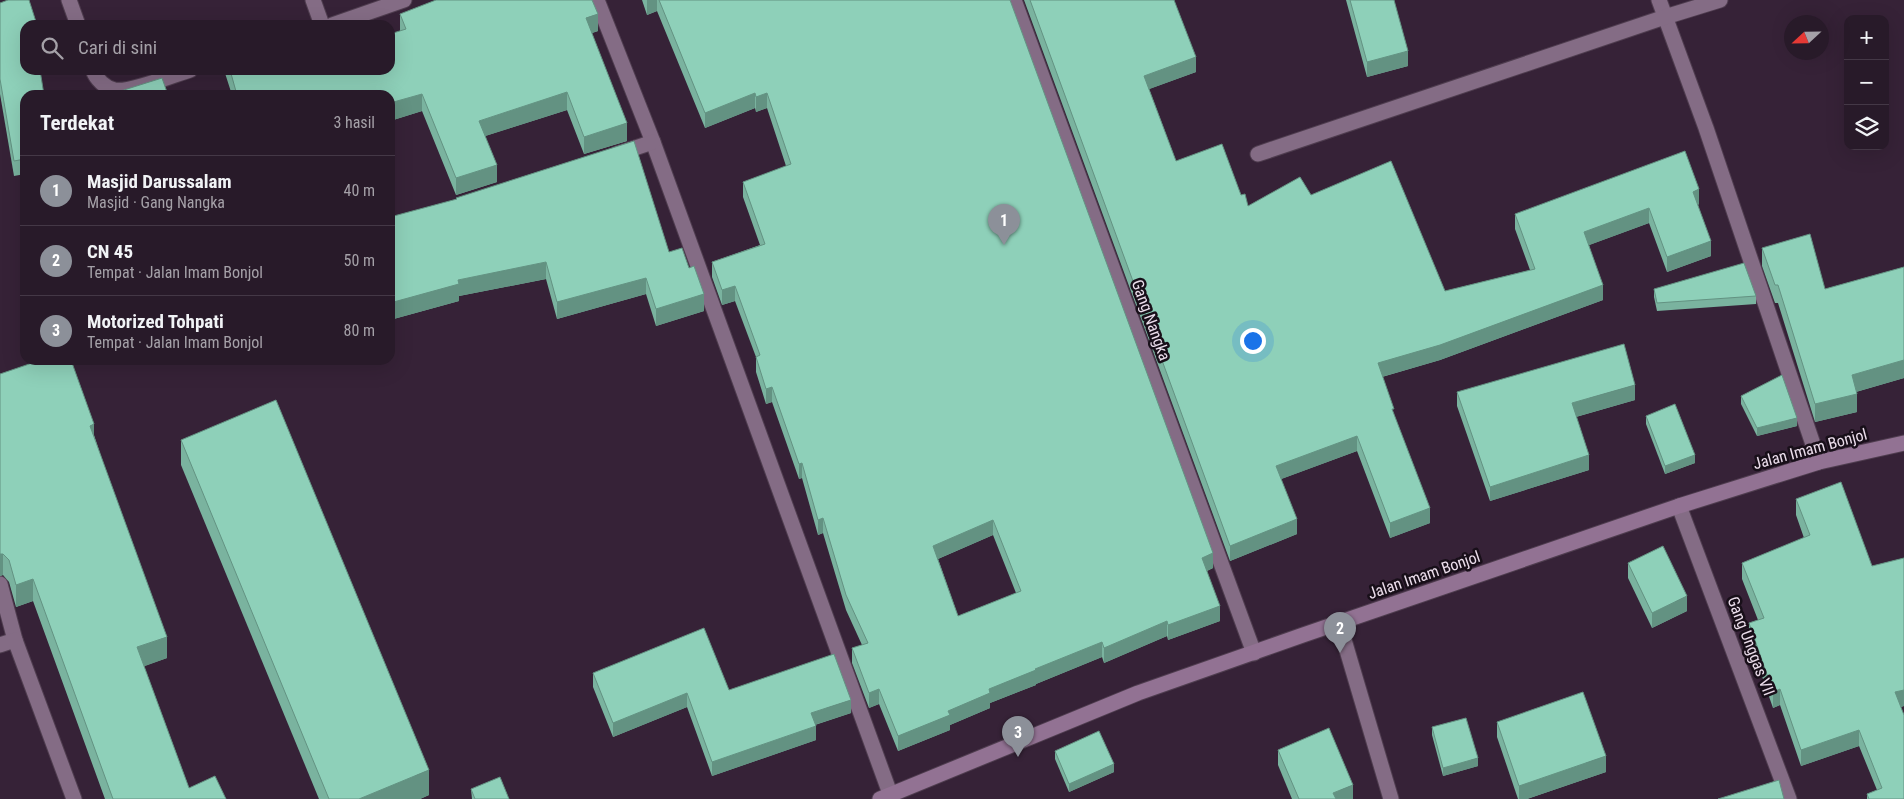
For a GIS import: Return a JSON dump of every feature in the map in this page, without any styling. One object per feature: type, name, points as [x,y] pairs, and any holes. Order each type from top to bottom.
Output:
[{"type":"main road","name":"Jalan Imam Bonjol","points":[[888,798],[1138,693],[1680,506],[1819,462],[1904,442]]},
{"type":"street","points":[[69,0],[76,20]]},
{"type":"street","points":[[313,0],[320,20]]},
{"type":"street","points":[[346,20],[404,0]]},
{"type":"street","points":[[597,0],[653,142],[888,798]]},
{"type":"street","name":"Gang Nangka","points":[[1014,0],[1254,653]]},
{"type":"street","points":[[1659,0],[1706,128],[1819,462]]},
{"type":"street","points":[[1258,154],[1720,0]]},
{"type":"street","points":[[97,75],[105,86],[114,90]]},
{"type":"street","points":[[128,90],[174,75]]},
{"type":"street","points":[[606,157],[653,142]]},
{"type":"street","name":"Gang Unggas VII","points":[[1680,506],[1789,799]]},
{"type":"street","points":[[0,584],[15,640],[74,799]]},
{"type":"street","points":[[1339,623],[1392,799]]},
{"type":"street","points":[[0,645],[15,640]]},
{"type":"building","points":[[8,0],[29,0],[35,20],[20,20],[20,75],[41,75],[43,90],[20,90],[20,160],[14,161],[0,79],[0,3]]},
{"type":"building","points":[[436,0],[592,0],[598,14],[586,18],[627,123],[584,137],[567,92],[479,121],[497,165],[456,178],[422,94],[395,102],[395,90],[236,90],[231,75],[395,75],[395,32],[406,29],[400,14]]},
{"type":"building","points":[[659,0],[1010,0],[1213,553],[1202,558],[1220,606],[1168,625],[1167,621],[1104,648],[1102,642],[1035,669],[989,689],[990,693],[948,711],[950,715],[898,736],[879,689],[869,693],[852,648],[868,643],[846,595],[823,518],[818,520],[802,463],[799,464],[772,387],[766,389],[756,357],[760,355],[735,286],[722,290],[712,262],[765,244],[743,182],[791,164],[767,93],[756,97],[755,93],[705,113]],"holes":[[[993,520],[1021,591],[958,616],[933,546]]]},
{"type":"building","points":[[1030,0],[1174,0],[1196,57],[1144,76],[1176,161],[1222,144],[1241,195],[1245,194],[1248,206],[1300,177],[1311,195],[1391,161],[1445,291],[1535,269],[1515,214],[1685,151],[1699,189],[1693,192],[1711,241],[1667,257],[1649,208],[1584,232],[1603,285],[1440,345],[1378,363],[1394,409],[1392,409],[1430,508],[1390,523],[1357,436],[1276,466],[1297,519],[1230,546]]},
{"type":"building","points":[[1350,0],[1394,0],[1408,51],[1367,62]]},
{"type":"building","points":[[162,78],[166,90],[124,90]]},
{"type":"building","points":[[634,141],[669,252],[682,248],[689,268],[694,266],[704,294],[656,309],[646,278],[557,302],[546,262],[458,280],[459,284],[395,302],[395,216]]},
{"type":"building","points":[[1810,234],[1825,289],[1904,267],[1904,360],[1852,375],[1857,394],[1815,404],[1778,285],[1775,285],[1762,248]]},
{"type":"building","points":[[1744,263],[1756,296],[1657,303],[1654,289]]},
{"type":"building","points":[[1624,344],[1635,385],[1572,403],[1589,455],[1490,487],[1457,392]]},
{"type":"building","points":[[26,365],[73,365],[94,424],[90,426],[167,637],[137,647],[189,788],[215,776],[226,799],[113,799],[33,579],[16,585],[9,560],[3,554],[0,554],[0,374]]},
{"type":"building","points":[[1782,375],[1797,418],[1757,428],[1741,396]]},
{"type":"building","points":[[276,400],[429,770],[359,799],[329,799],[181,440]]},
{"type":"building","points":[[1675,404],[1695,455],[1665,466],[1646,416]]},
{"type":"building","points":[[1841,482],[1872,566],[1904,558],[1904,690],[1895,692],[1904,715],[1904,799],[1869,799],[1867,794],[1882,788],[1859,730],[1801,750],[1780,689],[1773,692],[1749,623],[1764,618],[1742,563],[1810,535],[1796,499]]},
{"type":"building","points":[[1663,546],[1687,596],[1652,613],[1628,563]]},
{"type":"building","points":[[704,628],[729,690],[834,654],[851,700],[811,713],[816,726],[712,762],[687,693],[613,723],[593,673]]},
{"type":"building","points":[[1583,692],[1606,756],[1519,786],[1497,722]]},
{"type":"building","points":[[1466,718],[1478,758],[1443,768],[1432,727]]},
{"type":"building","points":[[1329,728],[1353,785],[1333,793],[1336,799],[1299,799],[1278,750]]},
{"type":"building","points":[[1099,731],[1114,764],[1069,784],[1055,751]]},
{"type":"building","points":[[500,777],[509,799],[475,799],[471,789]]},
{"type":"building","points":[[1779,780],[1784,799],[1718,799]]},
{"type":"place","name":"Masjid Darussalam","points":[[1004,245]]},
{"type":"place","name":"CN 45","points":[[1340,653]]},
{"type":"place","name":"Motorized Tohpati","points":[[1018,757]]}]
